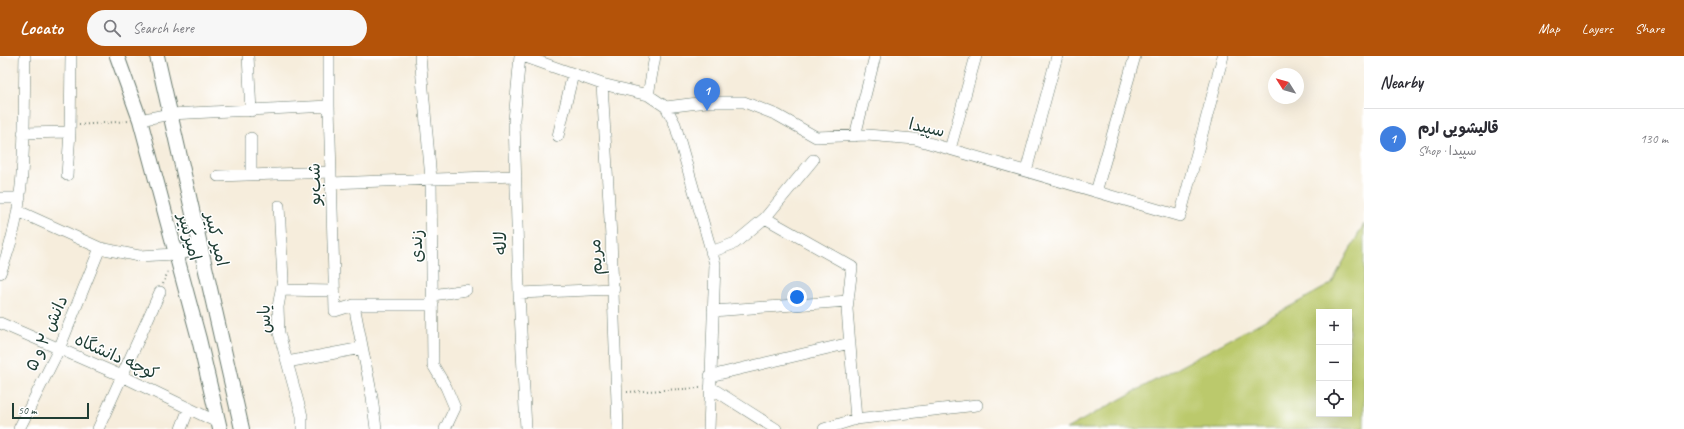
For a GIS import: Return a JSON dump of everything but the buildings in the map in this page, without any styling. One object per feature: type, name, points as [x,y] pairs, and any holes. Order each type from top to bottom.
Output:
[{"type":"street","points":[[0,273],[12,240],[20,198],[25,56]]},
{"type":"street","points":[[67,175],[70,129],[71,56]]},
{"type":"street","name":"امیرکبیر","points":[[117,56],[140,120],[199,339],[220,426]]},
{"type":"street","name":"امیر کبیر","points":[[157,56],[242,429]]},
{"type":"street","points":[[248,56],[251,111]]},
{"type":"street","name":"شب‌بو","points":[[329,56],[335,311],[354,305]]},
{"type":"street","name":"زندی","points":[[420,56],[431,179],[433,365],[446,387],[455,408],[445,429]]},
{"type":"street","points":[[521,56],[602,84],[648,95],[666,107],[675,124],[715,264],[709,429]]},
{"type":"street","name":"لاله","points":[[521,56],[514,120],[518,293],[526,429]]},
{"type":"street","points":[[648,95],[655,56]]},
{"type":"street","points":[[855,136],[875,56]]},
{"type":"street","points":[[950,149],[976,56]]},
{"type":"street","points":[[1026,171],[1057,56]]},
{"type":"street","points":[[1096,192],[1135,56]]},
{"type":"street","name":"سپیدا","points":[[666,107],[706,102],[744,102],[777,116],[816,137],[867,135],[915,139],[1180,216],[1223,56]]},
{"type":"street","points":[[558,136],[573,74]]},
{"type":"street","name":"مریم","points":[[602,84],[614,289],[618,429]]},
{"type":"street","points":[[140,120],[170,114],[329,106]]},
{"type":"street","points":[[23,132],[70,129]]},
{"type":"street","points":[[251,138],[251,175]]},
{"type":"street","points":[[711,252],[735,243],[765,218],[813,160]]},
{"type":"street","points":[[218,176],[251,175],[431,179],[516,176]]},
{"type":"street","points":[[0,198],[20,198]]},
{"type":"street","name":"یاس","points":[[279,206],[283,279],[278,307],[279,333],[302,416],[302,429]]},
{"type":"street","points":[[18,211],[100,248],[139,256],[176,254],[200,246]]},
{"type":"street","points":[[765,218],[852,267],[848,301],[856,419]]},
{"type":"street","name":"دانش ۲ و ۵","points":[[19,429],[59,349],[100,248]]},
{"type":"street","points":[[518,293],[614,289]]},
{"type":"street","points":[[281,290],[334,291]]},
{"type":"street","points":[[376,429],[372,396],[354,305],[433,300],[466,290]]},
{"type":"street","points":[[98,429],[160,292]]},
{"type":"street","points":[[713,311],[848,301]]},
{"type":"street","name":"کوچه دانشگاه","points":[[0,323],[122,376],[189,408],[220,426]]},
{"type":"street","points":[[710,376],[850,343]]},
{"type":"street","points":[[287,362],[362,348]]},
{"type":"street","points":[[710,387],[776,429]]},
{"type":"street","points":[[824,429],[856,419],[977,405]]},
{"type":"street","points":[[181,429],[189,408]]},
{"type":"path","points":[[70,129],[140,120]]},
{"type":"path","points":[[618,393],[710,387]]},
{"type":"green space","points":[[1364,224],[1364,429],[1066,429],[1331,284]]},
{"type":"place","name":"قالیشویی ارم","points":[[707,111]]}]
